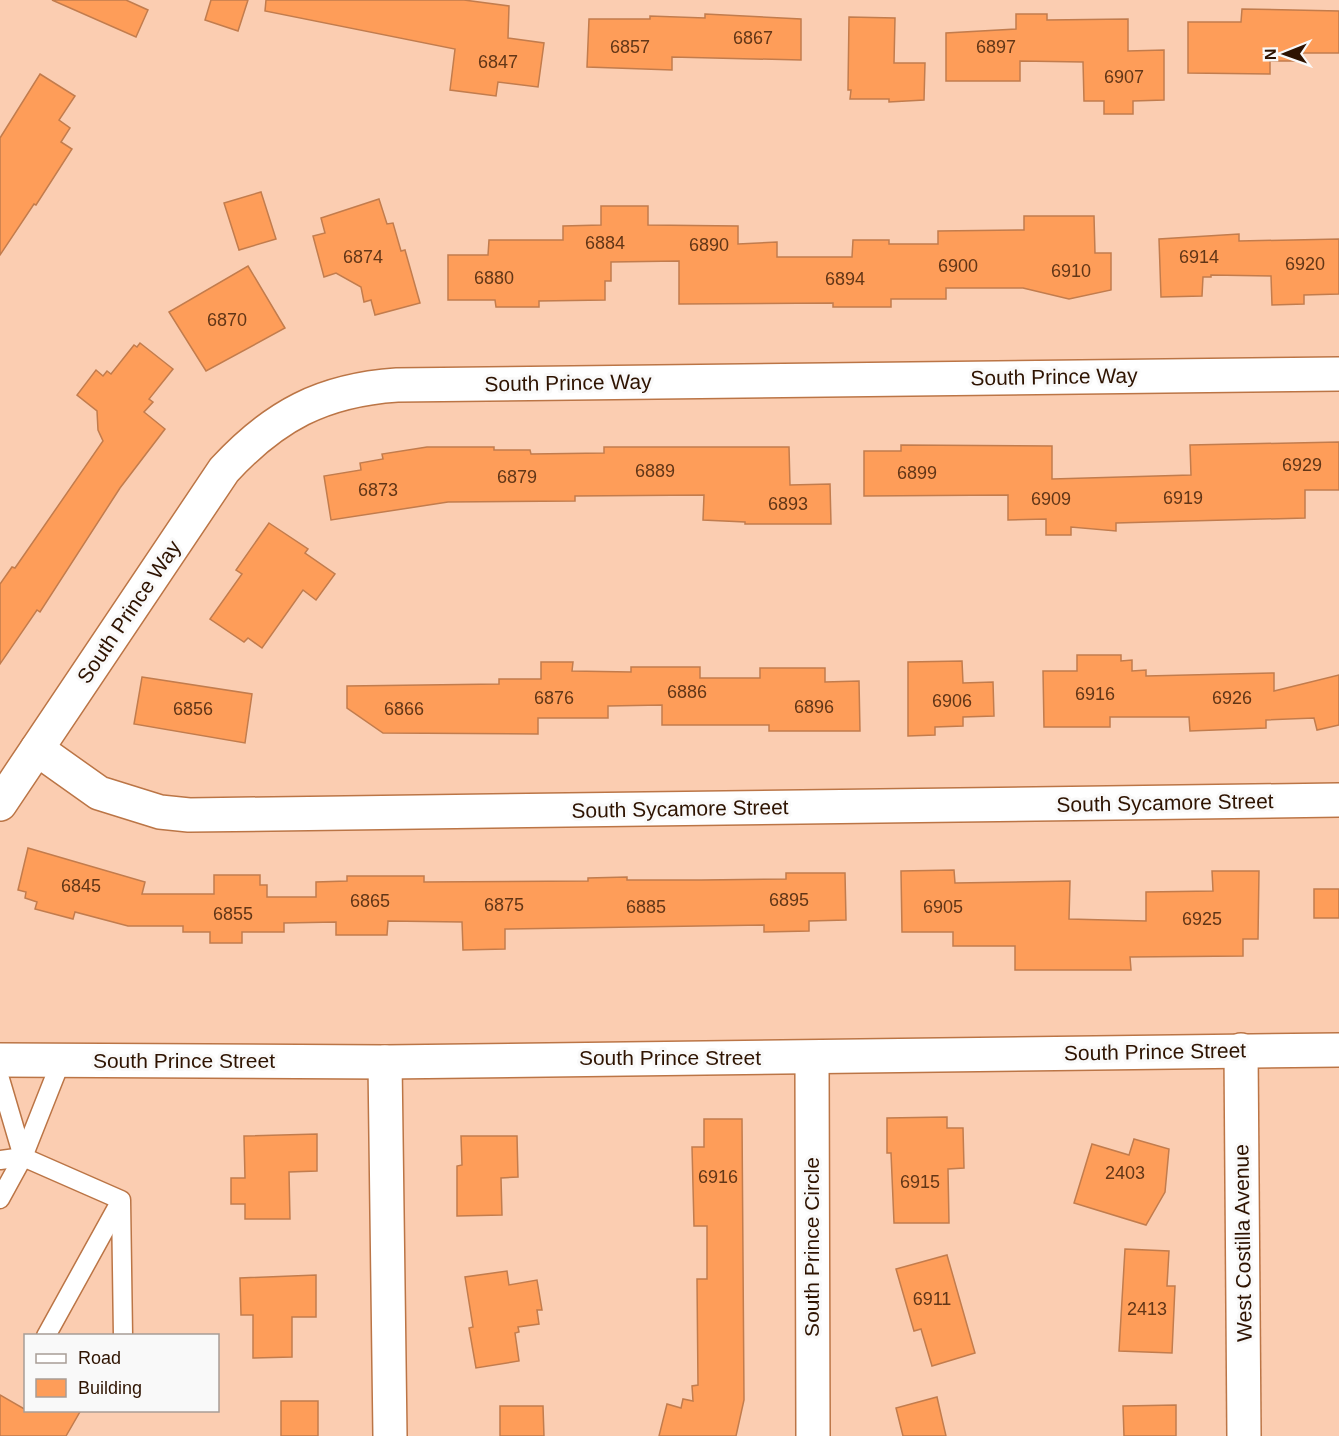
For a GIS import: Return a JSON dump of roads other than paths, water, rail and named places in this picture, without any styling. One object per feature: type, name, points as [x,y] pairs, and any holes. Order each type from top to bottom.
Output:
[{"type":"street","name":"South Prince Way","points":[[0,804],[224,470],[251,441],[281,419],[331,396],[397,385],[1339,374]]},
{"type":"street","name":"South Sycamore Street","points":[[37,749],[99,793],[149,809],[189,815],[1339,800]]},
{"type":"street","name":"West Costilla Avenue","points":[[1241,1050],[1245,1436]]},
{"type":"street","name":"South Prince Street","points":[[0,1060],[385,1062],[1339,1050]]},
{"type":"street","name":"South Prince Circle","points":[[812,1058],[813,1436]]},
{"type":"street","points":[[385,1062],[390,1436]]},
{"type":"lane","points":[[0,1199],[23,1157],[61,1060]]},
{"type":"lane","points":[[0,1079],[23,1157]]},
{"type":"lane","points":[[0,1160],[23,1157],[121,1200]]},
{"type":"lane","points":[[47,1334],[121,1200]]},
{"type":"lane","points":[[121,1200],[123,1334]]}]
